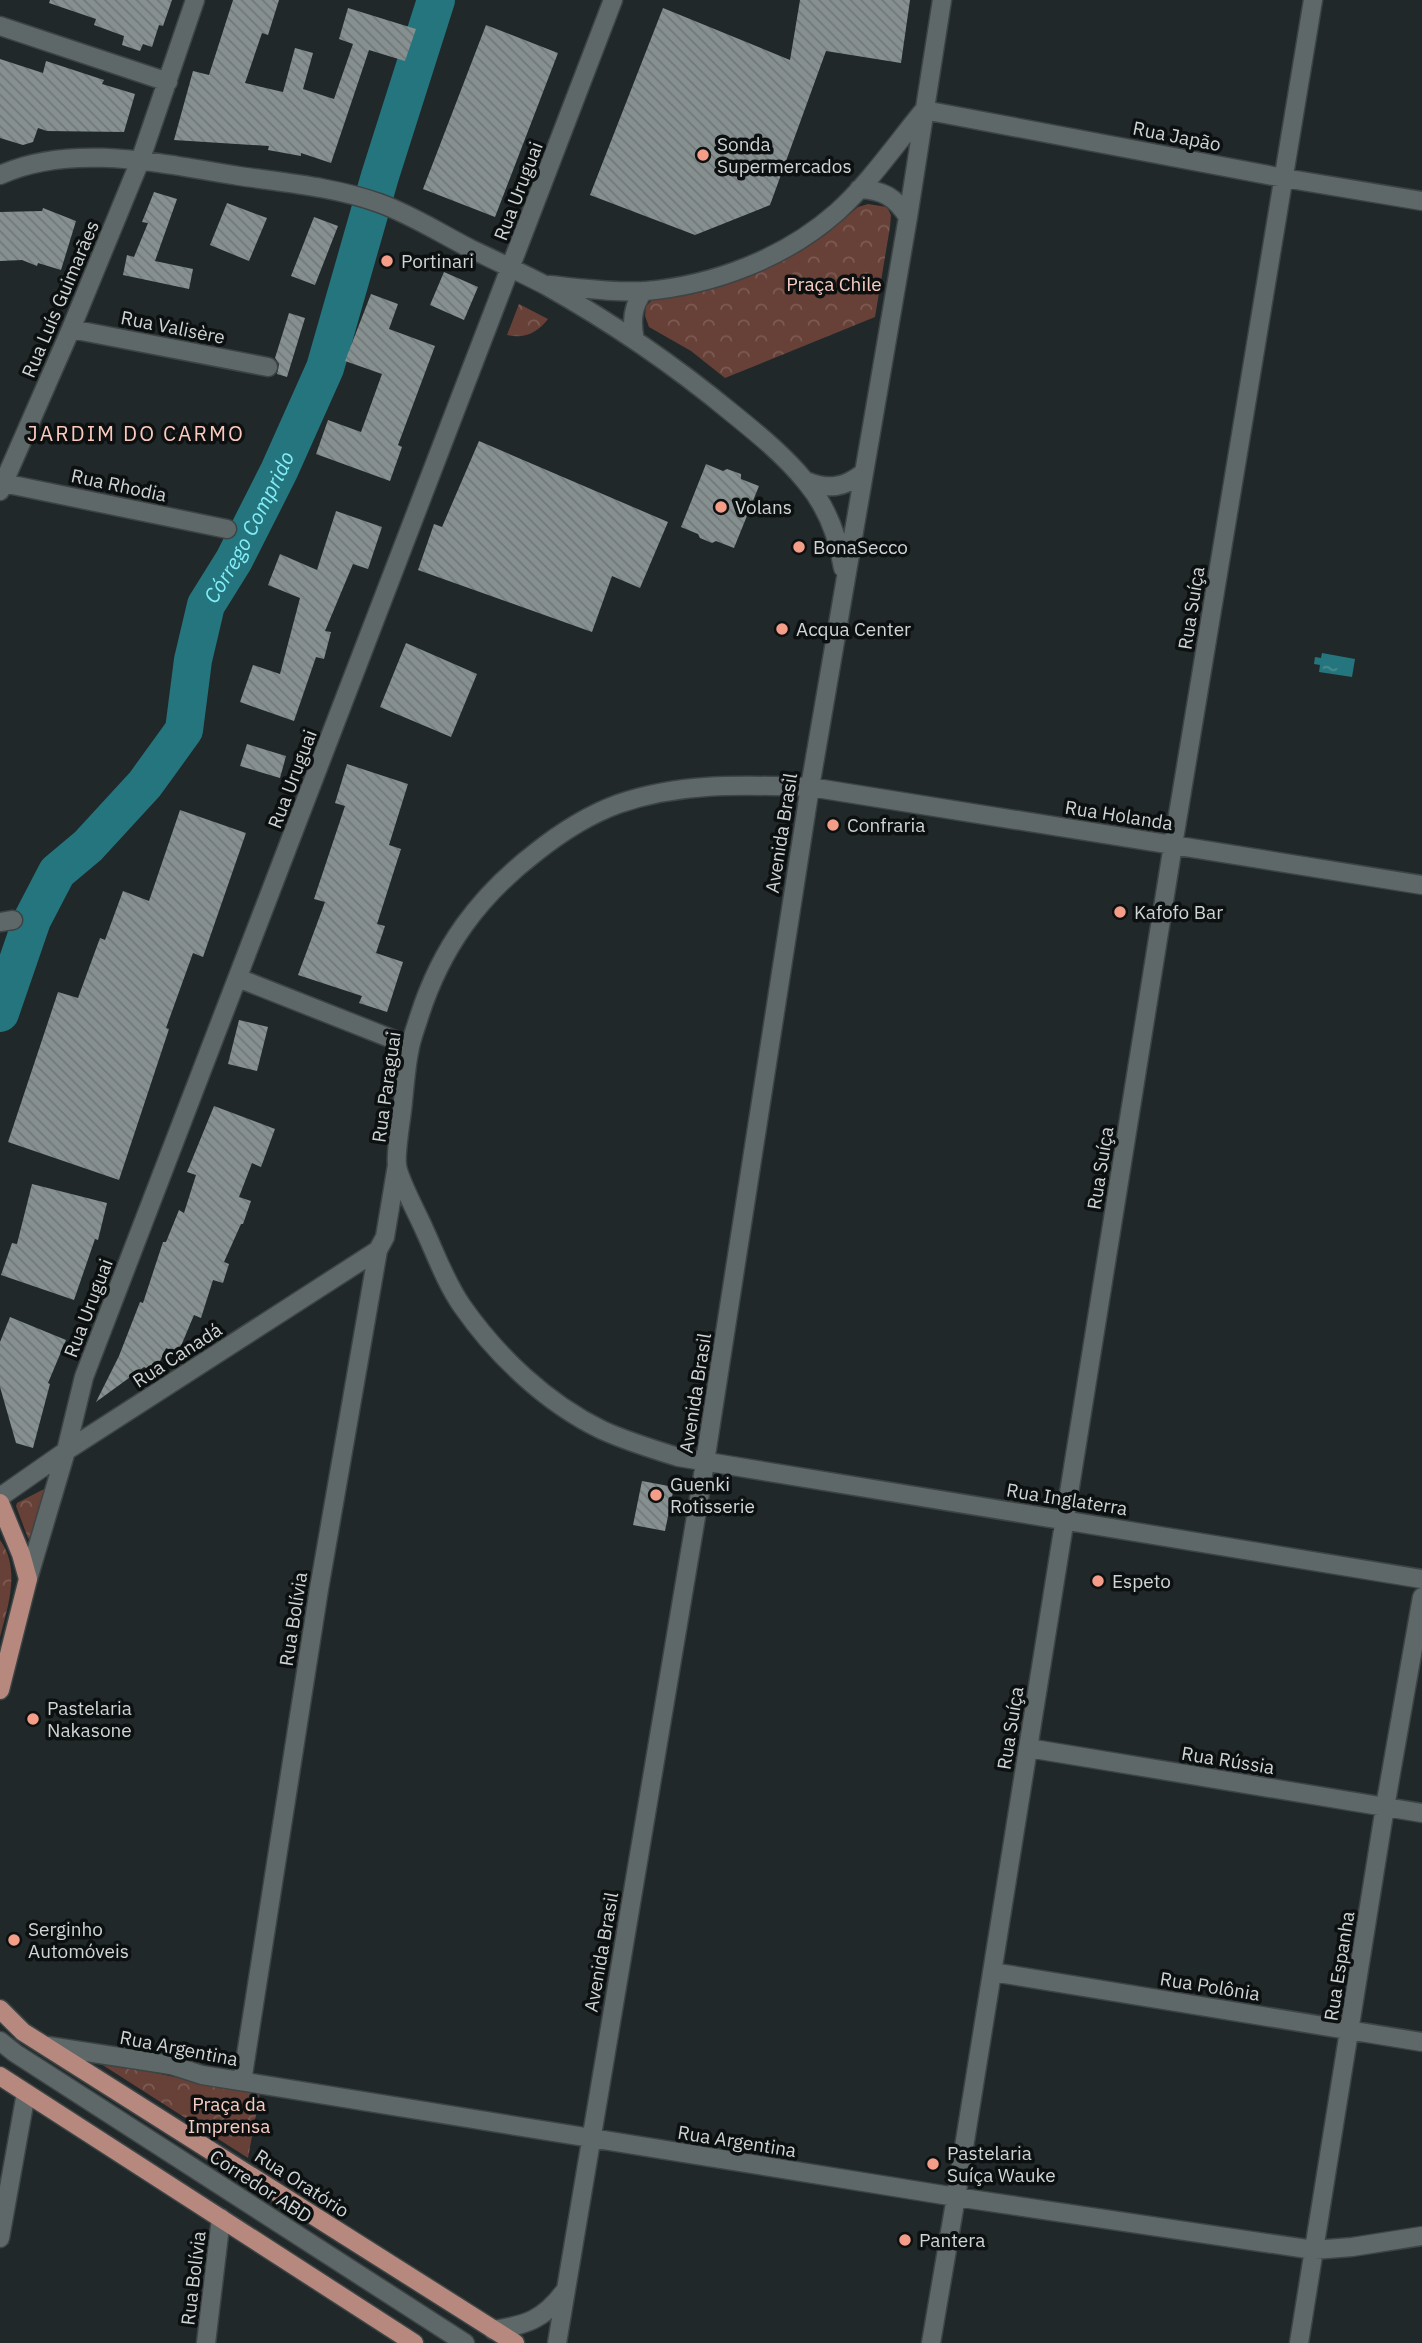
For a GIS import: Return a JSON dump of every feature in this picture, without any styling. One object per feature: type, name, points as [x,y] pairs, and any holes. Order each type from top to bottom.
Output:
[{"type":"main road","points":[[0,1503],[6,1529],[22,1554],[28,1579],[0,1690]]},
{"type":"main road","name":"Rua Oratório","points":[[0,2009],[23,2032],[515,2343]]},
{"type":"main road","points":[[0,2076],[414,2343]]},
{"type":"street","name":"Rua Luís Guimarães","points":[[2,487],[140,161],[195,0]]},
{"type":"street","name":"Rua Uruguai","points":[[28,1579],[66,1451],[84,1377],[613,0]]},
{"type":"street","points":[[845,583],[942,0]]},
{"type":"street","name":"Rua Suíça","points":[[931,2343],[1173,845],[1313,0]]},
{"type":"street","points":[[0,26],[168,82]]},
{"type":"street","points":[[543,285],[645,291],[681,286],[717,276],[777,253],[836,212],[859,189],[924,110]]},
{"type":"street","name":"Rua Japão","points":[[924,110],[1284,178],[1422,201]]},
{"type":"street","points":[[0,175],[14,168],[49,159],[140,161],[307,185],[353,194],[383,204],[543,285],[635,340],[676,368],[748,426],[806,481],[824,508],[841,552],[845,583]]},
{"type":"street","points":[[859,189],[885,192],[901,205],[908,217]]},
{"type":"street","points":[[635,340],[632,320],[634,309],[645,291]]},
{"type":"street","name":"Rua Valisère","points":[[71,328],[268,367]]},
{"type":"street","points":[[806,481],[818,486],[842,486],[863,473]]},
{"type":"street","name":"Rua Rhodia","points":[[2,487],[227,529]]},
{"type":"street","name":"Avenida Brasil","points":[[557,2343],[705,1461],[810,787],[845,583]]},
{"type":"street","name":"Rua Paraguai","points":[[705,1461],[678,1457],[644,1447],[600,1429],[561,1406],[524,1377],[493,1345],[461,1305],[441,1268],[397,1165],[410,1046],[426,996],[444,956],[461,928],[478,906],[516,867],[564,831],[615,805],[653,793],[693,787],[810,787]]},
{"type":"street","name":"Rua Holanda","points":[[810,787],[1422,885]]},
{"type":"street","points":[[238,978],[410,1046]]},
{"type":"street","name":"Rua Bolívia","points":[[242,2081],[319,1589],[377,1250],[385,1237],[397,1165]]},
{"type":"street","name":"Rua Canadá","points":[[0,1497],[66,1451],[377,1250]]},
{"type":"street","name":"Rua Inglaterra","points":[[705,1461],[1422,1579]]},
{"type":"street","name":"Rua Espanha","points":[[1299,2343],[1385,1807],[1422,1597]]},
{"type":"street","name":"Rua Rússia","points":[[1028,1748],[1422,1813]]},
{"type":"street","name":"Rua Polônia","points":[[992,1972],[1422,2042]]},
{"type":"street","name":"Corredor ABD","points":[[0,2041],[465,2343]]},
{"type":"street","name":"Rua Argentina","points":[[48,2046],[171,2065],[202,2075],[591,2139],[1314,2250],[1422,2236]]},
{"type":"street","points":[[0,2238],[26,2093]]},
{"type":"street","name":"Rua Bolívia","points":[[206,2343],[221,2218]]},
{"type":"street","points":[[493,2330],[522,2326],[540,2317],[564,2292]]},
{"type":"green space","name":"Praça Chile","points":[[868,204],[887,207],[891,215],[875,317],[725,378],[691,351],[649,327],[645,316],[646,306],[652,300],[689,294],[760,271],[801,251],[858,207]]},
{"type":"green space","points":[[519,304],[548,319],[530,334],[507,335]]},
{"type":"green space","points":[[46,1488],[32,1540],[28,1538],[16,1506]]},
{"type":"green space","points":[[0,1540],[10,1563],[11,1588],[0,1637]]},
{"type":"green space","name":"Praça da Imprensa","points":[[98,2062],[260,2093],[248,2158]]},
{"type":"water","points":[[1322,653],[1355,659],[1352,677],[1319,672],[1320,665],[1314,664],[1315,657],[1321,658]]},
{"type":"building","points":[[50,0],[172,0],[163,26],[159,25],[152,47],[143,44],[140,51],[122,45],[124,36],[94,25],[96,19],[49,3]]},
{"type":"building","points":[[233,0],[279,0],[268,35],[262,33],[245,83],[283,92],[295,48],[313,53],[303,89],[334,99],[353,44],[339,39],[348,8],[416,29],[405,61],[369,50],[331,163],[301,153],[301,156],[268,150],[269,146],[174,140],[193,71],[209,75]]},
{"type":"building","points":[[800,0],[910,0],[901,63],[826,51],[770,205],[695,235],[590,195],[663,8],[790,60]]},
{"type":"building","points":[[486,25],[558,53],[495,217],[423,189]]},
{"type":"building","points":[[0,59],[43,73],[46,61],[104,80],[102,84],[135,94],[124,132],[47,131],[38,128],[33,142],[23,145],[0,138]]},
{"type":"building","points":[[154,192],[177,199],[155,261],[193,269],[189,289],[123,275],[127,255],[134,257],[148,223],[142,222]]},
{"type":"building","points":[[227,203],[267,218],[249,261],[210,245]]},
{"type":"building","points":[[43,208],[76,221],[61,270],[22,260],[0,261],[0,212],[42,211]]},
{"type":"building","points":[[314,217],[338,226],[315,285],[291,276]]},
{"type":"building","points":[[444,272],[478,287],[464,320],[430,305]]},
{"type":"building","points":[[371,294],[398,304],[389,329],[435,346],[398,445],[402,447],[390,481],[316,454],[328,420],[361,432],[382,374],[345,361]]},
{"type":"building","points":[[289,313],[305,318],[287,377],[277,374],[279,364],[275,358]]},
{"type":"building","points":[[479,441],[668,522],[640,588],[612,576],[592,632],[418,570],[434,524],[442,527]]},
{"type":"building","name":"Volans","points":[[706,464],[741,474],[741,479],[759,486],[734,548],[716,541],[712,543],[681,527]]},
{"type":"building","points":[[336,511],[382,527],[368,569],[353,564],[325,631],[331,632],[324,659],[316,657],[294,721],[240,702],[253,665],[280,674],[300,598],[268,585],[280,554],[317,570]]},
{"type":"building","points":[[406,643],[477,674],[451,737],[380,707]]},
{"type":"building","points":[[247,744],[286,756],[280,778],[240,766]]},
{"type":"building","points":[[347,764],[408,784],[389,845],[401,849],[377,924],[385,926],[376,953],[403,962],[387,1012],[359,1003],[362,996],[298,975],[325,902],[314,899],[345,806],[335,803]]},
{"type":"building","points":[[180,810],[246,833],[203,957],[193,953],[166,1028],[169,1029],[119,1180],[8,1142],[58,992],[78,998],[100,938],[105,940],[123,891],[149,901]]},
{"type":"building","points":[[239,1020],[268,1027],[257,1071],[228,1064]]},
{"type":"building","points":[[214,1106],[275,1129],[261,1167],[252,1163],[239,1197],[251,1201],[224,1262],[229,1264],[223,1283],[213,1280],[201,1318],[194,1315],[178,1353],[166,1348],[155,1372],[144,1367],[96,1402],[119,1356],[140,1302],[143,1303],[163,1242],[166,1242],[179,1210],[184,1213],[196,1175],[187,1172]]},
{"type":"building","points":[[32,1184],[107,1203],[98,1240],[95,1239],[74,1300],[1,1275],[12,1243],[17,1244]]},
{"type":"building","points":[[10,1317],[66,1340],[48,1383],[50,1384],[33,1448],[16,1443],[0,1387],[0,1342]]},
{"type":"building","points":[[642,1481],[674,1487],[665,1531],[633,1525]]},
{"type":"waterway","name":"Córrego Comprido","points":[[0,1013],[32,920],[57,872],[88,846],[145,784],[184,730],[193,660],[206,605],[234,560],[279,471],[325,368],[380,176],[436,0]]},
{"type":"place","name":"Sonda Supermercados","points":[[703,155]]},
{"type":"place","name":"Portinari","points":[[387,261]]},
{"type":"place","name":"Volans","points":[[721,507]]},
{"type":"place","name":"BonaSecco","points":[[799,547]]},
{"type":"place","name":"Acqua Center","points":[[782,629]]},
{"type":"place","name":"Confraria","points":[[833,825]]},
{"type":"place","name":"Kafofo Bar","points":[[1120,912]]},
{"type":"place","name":"Guenki Rotisserie","points":[[656,1495]]},
{"type":"place","name":"Espeto","points":[[1098,1581]]},
{"type":"place","name":"Pastelaria Nakasone","points":[[33,1719]]},
{"type":"place","name":"Serginho Automóveis","points":[[14,1940]]},
{"type":"place","name":"Pastelaria Suíça Wauke","points":[[933,2164]]},
{"type":"place","name":"Pantera","points":[[905,2240]]},
{"type":"district","name":"JARDIM DO CARMO","points":[[136,433]]}]
